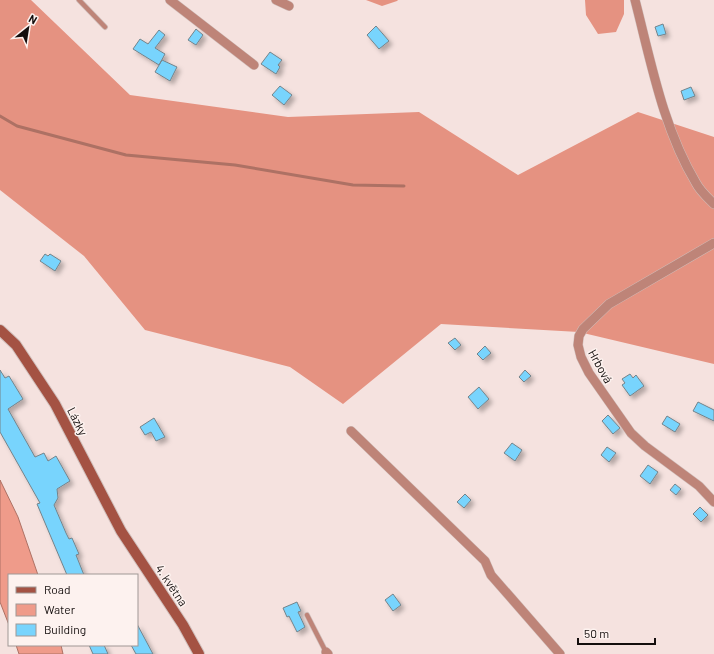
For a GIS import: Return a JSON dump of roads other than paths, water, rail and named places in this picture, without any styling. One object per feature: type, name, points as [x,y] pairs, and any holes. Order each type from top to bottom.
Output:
[{"type":"street","points":[[170,0],[254,65]]},
{"type":"street","points":[[276,0],[289,6]]},
{"type":"street","points":[[635,0],[665,113],[680,152],[697,184],[714,204]]},
{"type":"street","name":"Hrbová","points":[[714,243],[609,304],[583,329],[579,336],[578,345],[581,357],[589,373],[631,433],[645,446],[699,486],[714,502]]},
{"type":"street","name":"Lázky","points":[[0,330],[16,345],[55,404],[121,531]]},
{"type":"street","points":[[351,432],[485,561],[491,575],[560,654]]},
{"type":"street","name":"4. května","points":[[121,531],[183,625],[199,654]]},
{"type":"lane","points":[[79,0],[105,27]]},
{"type":"lane","points":[[307,615],[327,653]]},
{"type":"water","points":[[0,480],[18,517],[38,574],[8,574],[8,622],[0,602]]},
{"type":"water","points":[[16,646],[61,646],[63,654],[19,654]]},
{"type":"waterway","points":[[0,116],[17,126],[126,155],[235,165],[353,185],[404,186]]}]
